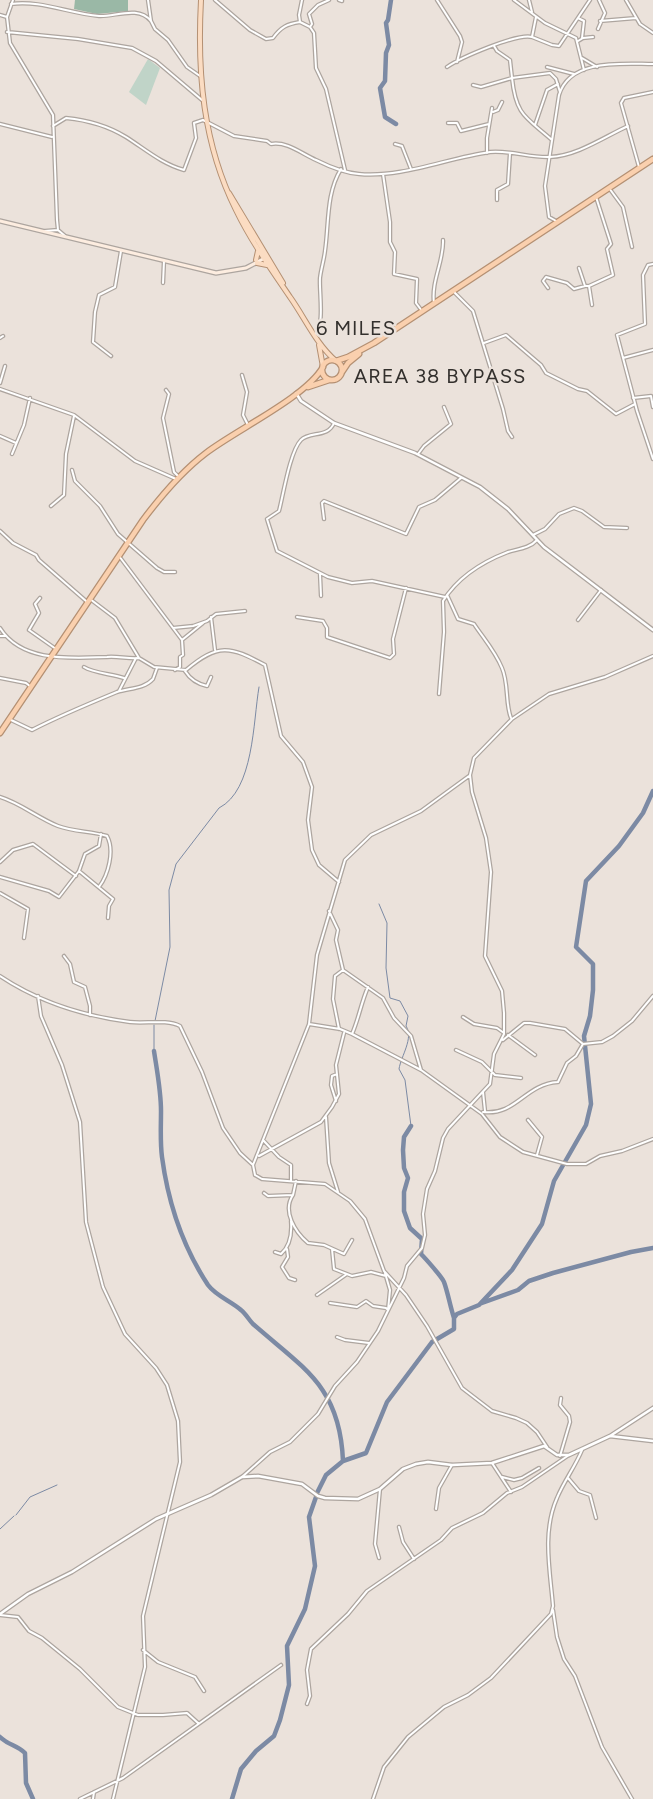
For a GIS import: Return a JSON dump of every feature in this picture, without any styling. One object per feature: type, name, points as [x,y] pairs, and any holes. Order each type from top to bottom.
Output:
[{"type":"highway","points":[[297,393],[320,381],[337,378],[348,362],[374,343],[652,161]]},
{"type":"highway","points":[[0,733],[153,506],[178,478],[204,455],[297,393],[316,378],[328,362],[348,357],[374,343]]},
{"type":"highway","points":[[336,361],[341,366],[341,373]]},
{"type":"highway","points":[[323,367],[324,375],[331,380]]},
{"type":"main road","points":[[202,0],[200,76],[206,122],[216,157],[236,210],[258,248],[265,256],[272,271]]},
{"type":"main road","points":[[229,193],[265,256],[315,336],[336,361]]},
{"type":"main road","points":[[0,221],[216,273],[241,270],[265,256]]},
{"type":"main road","points":[[256,261],[259,253],[258,248]]},
{"type":"main road","points":[[256,261],[266,264],[289,295]]},
{"type":"main road","points":[[315,336],[322,352],[323,367]]},
{"type":"street","points":[[13,0],[7,17],[7,32],[13,50],[51,110],[58,230],[66,238]]},
{"type":"street","points":[[148,0],[151,21],[155,29],[168,40],[187,67],[200,76]]},
{"type":"street","points":[[215,0],[250,30],[266,39],[273,38],[286,25],[300,22],[310,27]]},
{"type":"street","points":[[300,22],[299,15],[302,0]]},
{"type":"street","points":[[329,0],[318,5],[309,14],[312,24],[310,27],[315,38],[316,68],[326,89],[344,170]]},
{"type":"street","points":[[437,0],[462,42],[457,62]]},
{"type":"street","points":[[514,0],[556,30],[568,34],[578,41],[584,70]]},
{"type":"street","points":[[529,0],[533,14]]},
{"type":"street","points":[[447,67],[520,36],[532,37],[557,46],[568,34],[576,17],[590,0]]},
{"type":"street","points":[[598,29],[605,13],[599,0]]},
{"type":"street","points":[[626,0],[640,24],[653,33]]},
{"type":"street","points":[[10,4],[37,3],[57,10],[97,16],[139,13],[151,21]]},
{"type":"street","points":[[0,15],[7,17]]},
{"type":"street","points":[[532,37],[536,17]]},
{"type":"street","points":[[576,17],[584,22],[582,38]]},
{"type":"street","points":[[600,21],[636,18]]},
{"type":"street","points":[[7,32],[78,38],[132,48],[156,61],[202,100]]},
{"type":"street","points":[[578,41],[582,38],[593,37]]},
{"type":"street","points":[[494,46],[497,51],[510,60],[519,109],[534,126],[552,140]]},
{"type":"street","points":[[582,58],[590,65],[599,67]]},
{"type":"street","points":[[558,222],[549,217],[545,186],[560,93],[564,84],[574,74],[584,70],[622,63],[653,64]]},
{"type":"street","points":[[547,67],[574,74]]},
{"type":"street","points":[[473,85],[480,87],[512,78],[550,73],[558,84],[560,93]]},
{"type":"street","points":[[534,126],[547,90],[558,84]]},
{"type":"street","points":[[639,168],[621,103],[624,98],[653,92]]},
{"type":"street","points":[[491,114],[498,110],[502,102]]},
{"type":"street","points":[[487,153],[492,108]]},
{"type":"street","points":[[53,126],[60,119],[66,118],[97,123],[125,136],[156,158],[184,170],[195,144],[194,123],[203,120],[241,139],[267,141],[271,144],[281,143],[316,161],[358,174],[383,174],[454,158],[487,153],[550,157],[585,147],[628,126]]},
{"type":"street","points":[[448,123],[457,123],[461,131],[489,124]]},
{"type":"street","points":[[0,124],[52,137]]},
{"type":"street","points":[[395,144],[400,144],[404,148],[411,169]]},
{"type":"street","points":[[497,200],[497,190],[508,184],[510,153]]},
{"type":"street","points":[[315,336],[320,327],[320,279],[325,251],[325,233],[335,178],[341,169]]},
{"type":"street","points":[[383,174],[390,222],[390,242],[395,252],[394,272],[396,275],[417,278],[416,303],[422,311]]},
{"type":"street","points":[[610,188],[623,207],[632,247]]},
{"type":"street","points":[[548,288],[544,281],[546,277],[567,283],[574,289],[589,286],[613,275],[608,249],[611,244],[596,197]]},
{"type":"street","points":[[42,232],[58,230]]},
{"type":"street","points":[[434,303],[434,283],[444,250],[443,240]]},
{"type":"street","points":[[111,356],[93,342],[95,312],[99,295],[115,287],[121,251]]},
{"type":"street","points":[[162,284],[164,261]]},
{"type":"street","points":[[653,264],[648,265],[643,276],[645,324],[616,335],[633,398],[653,459]]},
{"type":"street","points":[[579,268],[584,286]]},
{"type":"street","points":[[589,286],[592,305]]},
{"type":"street","points":[[453,291],[473,311],[484,343],[483,348],[503,409],[508,431],[512,437]]},
{"type":"street","points":[[484,343],[506,335],[541,365],[546,373],[578,389],[587,391],[614,413],[620,414],[635,404]]},
{"type":"street","points":[[623,358],[653,350]]},
{"type":"street","points":[[0,383],[5,366]]},
{"type":"street","points":[[242,375],[247,392],[243,415],[248,425]]},
{"type":"street","points":[[0,389],[74,415],[130,458],[178,478]]},
{"type":"street","points":[[166,390],[169,394],[163,418],[174,472],[178,478]]},
{"type":"street","points":[[297,393],[301,401],[334,423],[418,454],[462,476],[503,505],[537,540],[652,628]]},
{"type":"street","points":[[633,398],[652,396],[653,407]]},
{"type":"street","points":[[12,454],[30,398]]},
{"type":"street","points":[[418,454],[424,446],[451,424],[444,407]]},
{"type":"street","points":[[51,506],[64,495],[66,454],[74,415]]},
{"type":"street","points":[[334,423],[328,430],[305,438],[300,442],[288,474],[279,511],[270,516],[267,521],[278,553],[320,574],[352,583],[372,581],[446,596]]},
{"type":"street","points":[[0,436],[17,443]]},
{"type":"street","points":[[72,470],[75,481],[100,506],[118,534],[161,571],[175,572]]},
{"type":"street","points":[[324,519],[322,504],[324,501],[406,534],[419,507],[435,500],[456,484],[462,476]]},
{"type":"street","points":[[533,535],[545,529],[559,514],[574,508],[582,510],[604,527],[627,528]]},
{"type":"street","points":[[0,531],[13,543],[36,555],[39,560],[89,600],[115,618],[137,658]]},
{"type":"street","points":[[439,694],[444,632],[442,601],[468,572],[504,554],[531,545],[537,540]]},
{"type":"street","points":[[119,556],[182,640],[183,655],[180,657],[180,667],[176,670]]},
{"type":"street","points":[[320,574],[321,596]]},
{"type":"street","points":[[298,617],[323,621],[327,628],[328,637],[390,658],[394,654],[393,639],[406,588]]},
{"type":"street","points":[[578,620],[600,590]]},
{"type":"street","points":[[446,596],[458,619],[474,624],[481,636],[496,653],[504,673],[512,719]]},
{"type":"street","points":[[40,598],[36,604],[39,613],[29,630],[56,649]]},
{"type":"street","points":[[182,640],[211,617],[228,612],[245,611]]},
{"type":"street","points":[[211,617],[215,650]]},
{"type":"street","points":[[172,628],[186,628],[207,621]]},
{"type":"street","points":[[0,628],[5,636],[30,652],[52,655],[137,658],[156,668],[185,671],[215,650],[240,652],[266,666],[268,687],[281,736],[303,762],[312,787],[308,829],[314,856],[327,873],[339,882]]},
{"type":"street","points":[[0,636],[5,636]]},
{"type":"street","points":[[503,1040],[502,991],[485,956],[491,872],[486,838],[472,792],[470,775],[477,753],[512,719],[549,694],[605,677],[653,656]]},
{"type":"street","points":[[117,693],[137,658]]},
{"type":"street","points":[[84,667],[93,672],[110,673],[124,678]]},
{"type":"street","points":[[9,719],[32,730],[46,722],[117,693],[139,688],[151,682],[156,676],[156,668]]},
{"type":"street","points":[[185,671],[192,679],[207,686],[210,677]]},
{"type":"street","points":[[0,678],[31,687]]},
{"type":"street","points":[[388,1310],[390,1290],[366,1219],[338,1192],[326,1184],[258,1178],[255,1176],[254,1165],[309,1024],[316,955],[345,860],[371,835],[421,811],[470,775]]},
{"type":"street","points":[[0,797],[12,800],[20,807],[58,826],[102,834],[109,838],[109,866],[99,887]]},
{"type":"street","points":[[0,877],[49,891],[58,897],[76,876],[85,854],[99,846],[102,834]]},
{"type":"street","points":[[0,862],[13,850],[33,844],[76,876]]},
{"type":"street","points":[[79,870],[113,900],[109,906],[108,918]]},
{"type":"street","points":[[0,893],[28,909],[24,938]]},
{"type":"street","points":[[329,911],[336,921],[338,930],[336,940],[343,970],[383,998],[396,1020],[410,1033],[420,1070]]},
{"type":"street","points":[[64,956],[70,964],[74,982],[85,987],[90,1015]]},
{"type":"street","points":[[343,970],[335,976],[333,989],[333,999],[340,1029],[344,1033],[352,1034],[420,1070],[480,1112],[502,1139],[518,1150],[567,1164],[586,1164],[600,1156],[622,1151],[653,1139]]},
{"type":"street","points":[[0,976],[71,1011],[131,1022],[174,1023],[180,1026],[202,1072],[223,1128],[240,1153],[254,1165]]},
{"type":"street","points":[[352,1034],[361,1016],[360,1011],[368,987]]},
{"type":"street","points":[[38,996],[41,1016],[60,1059],[80,1122],[86,1222],[102,1282],[121,1328],[164,1380],[176,1410],[180,1457],[169,1513],[143,1616],[144,1667],[113,1799]]},
{"type":"street","points":[[0,1615],[28,1594],[72,1572],[169,1513],[211,1495],[242,1477],[270,1452],[290,1442],[318,1414],[335,1386],[357,1362],[378,1331],[400,1288],[407,1266],[416,1258],[422,1248],[425,1236],[423,1214],[426,1195],[435,1172],[440,1143],[448,1129],[490,1084],[494,1054],[503,1040],[524,1023],[538,1023],[565,1029],[583,1044],[602,1042],[632,1021],[653,996]]},
{"type":"street","points":[[463,1017],[474,1024],[497,1028],[504,1034]]},
{"type":"street","points":[[309,1024],[340,1029]]},
{"type":"street","points":[[258,1157],[321,1122],[326,1117],[336,1100],[339,1086],[336,1065],[344,1033]]},
{"type":"street","points":[[508,1035],[535,1055]]},
{"type":"street","points":[[480,1112],[487,1113],[506,1110],[530,1090],[545,1083],[558,1082],[567,1063],[576,1056],[583,1044]]},
{"type":"street","points":[[456,1050],[482,1062],[493,1072],[503,1076],[521,1078]]},
{"type":"street","points":[[336,1100],[331,1085],[332,1076],[337,1074]]},
{"type":"street","points":[[483,1092],[484,1110],[487,1113]]},
{"type":"street","points":[[326,1117],[329,1163],[338,1192]]},
{"type":"street","points":[[528,1120],[542,1137],[537,1155]]},
{"type":"street","points":[[263,1140],[279,1157],[291,1165],[291,1180]]},
{"type":"street","points":[[275,1252],[281,1254],[286,1248],[291,1232],[291,1219],[288,1208],[296,1181]]},
{"type":"street","points":[[264,1193],[268,1196],[293,1195]]},
{"type":"street","points":[[291,1219],[308,1243],[332,1248],[344,1254],[352,1240]]},
{"type":"street","points":[[286,1248],[288,1256],[282,1267],[290,1278],[295,1280]]},
{"type":"street","points":[[332,1248],[334,1269],[352,1276],[371,1272],[386,1276]]},
{"type":"street","points":[[384,1271],[400,1288],[434,1337],[466,1393],[492,1411],[527,1423],[537,1432],[547,1447],[560,1456],[569,1456]]},
{"type":"street","points":[[317,1295],[347,1274]]},
{"type":"street","points":[[330,1302],[357,1307],[366,1302],[388,1310]]},
{"type":"street","points":[[337,1337],[369,1343]]},
{"type":"street","points":[[560,1456],[570,1422],[569,1416],[560,1405],[561,1398]]},
{"type":"street","points":[[308,1704],[310,1691],[308,1670],[311,1649],[348,1614],[366,1592],[441,1540],[452,1528],[483,1513],[511,1492],[569,1456],[610,1436],[653,1408]]},
{"type":"street","points":[[610,1436],[653,1441]]},
{"type":"street","points":[[242,1477],[258,1476],[302,1484],[318,1496],[325,1498],[358,1498],[380,1489],[403,1469],[416,1464],[428,1462],[452,1465],[492,1463],[535,1448],[547,1447]]},
{"type":"street","points":[[583,1448],[556,1500],[549,1529],[548,1546],[552,1610],[557,1638],[564,1659],[575,1676],[602,1747],[632,1799]]},
{"type":"street","points":[[492,1463],[511,1492]]},
{"type":"street","points":[[436,1509],[439,1488],[452,1465]]},
{"type":"street","points":[[502,1477],[514,1480],[540,1468]]},
{"type":"street","points":[[529,1473],[533,1480]]},
{"type":"street","points":[[568,1478],[580,1491],[590,1496],[596,1518]]},
{"type":"street","points":[[378,1558],[375,1544],[380,1489]]},
{"type":"street","points":[[399,1528],[404,1542],[414,1559]]},
{"type":"street","points":[[373,1799],[384,1767],[404,1741],[439,1711],[468,1695],[491,1678],[529,1640],[552,1610]]},
{"type":"street","points":[[0,1615],[18,1617],[30,1631],[42,1638],[80,1669],[116,1706],[134,1714],[163,1715],[187,1713],[198,1723]]},
{"type":"street","points":[[143,1650],[158,1662],[195,1677],[204,1691]]},
{"type":"street","points":[[80,1799],[116,1782],[281,1665]]},
{"type":"street","points":[[93,1799],[94,1791]]},
{"type":"green space","points":[[75,0],[128,0],[128,11],[97,14],[74,9]]},
{"type":"green space","points":[[148,59],[160,68],[146,105],[129,92]]},
{"type":"waterway","points":[[391,0],[386,23],[389,45],[386,53],[385,81],[380,88],[385,117],[396,124]]},
{"type":"waterway","points":[[155,1021],[170,947],[169,890],[176,864],[219,808],[231,799],[239,786],[250,754],[259,687]]},
{"type":"waterway","points":[[317,1493],[326,1475],[343,1461],[366,1453],[387,1402],[432,1342],[454,1329],[454,1318],[457,1314],[479,1305],[512,1270],[542,1224],[554,1181],[586,1125],[591,1104],[584,1036],[590,1016],[593,964],[576,947],[586,881],[619,846],[643,813],[653,791]]},
{"type":"waterway","points":[[379,904],[387,923],[386,968],[390,998],[400,1001],[408,1016],[406,1026],[409,1036],[399,1069],[405,1080],[411,1126]]},
{"type":"waterway","points":[[154,1025],[154,1051]]},
{"type":"waterway","points":[[154,1051],[159,1081],[162,1157],[168,1191],[184,1240],[211,1289],[241,1310],[253,1324],[303,1367],[316,1381],[327,1397],[335,1414],[343,1461]]},
{"type":"waterway","points":[[411,1126],[404,1137],[404,1168],[408,1178],[404,1192],[404,1211],[410,1228],[422,1239],[421,1254],[444,1282],[454,1318]]},
{"type":"waterway","points":[[482,1303],[518,1290],[529,1281],[553,1273],[653,1248]]},
{"type":"waterway","points":[[16,1515],[30,1497],[57,1485]]},
{"type":"waterway","points":[[232,1799],[241,1769],[256,1751],[274,1736],[280,1720],[289,1685],[287,1646],[305,1609],[315,1566],[309,1517],[316,1497]]},
{"type":"waterway","points":[[0,1529],[14,1516]]},
{"type":"waterway","points":[[0,1737],[25,1753],[26,1783],[33,1799]]},
{"type":"district","name":"6 MILES","points":[[356,328]]},
{"type":"district","name":"AREA 38 BYPASS","points":[[440,376]]}]
